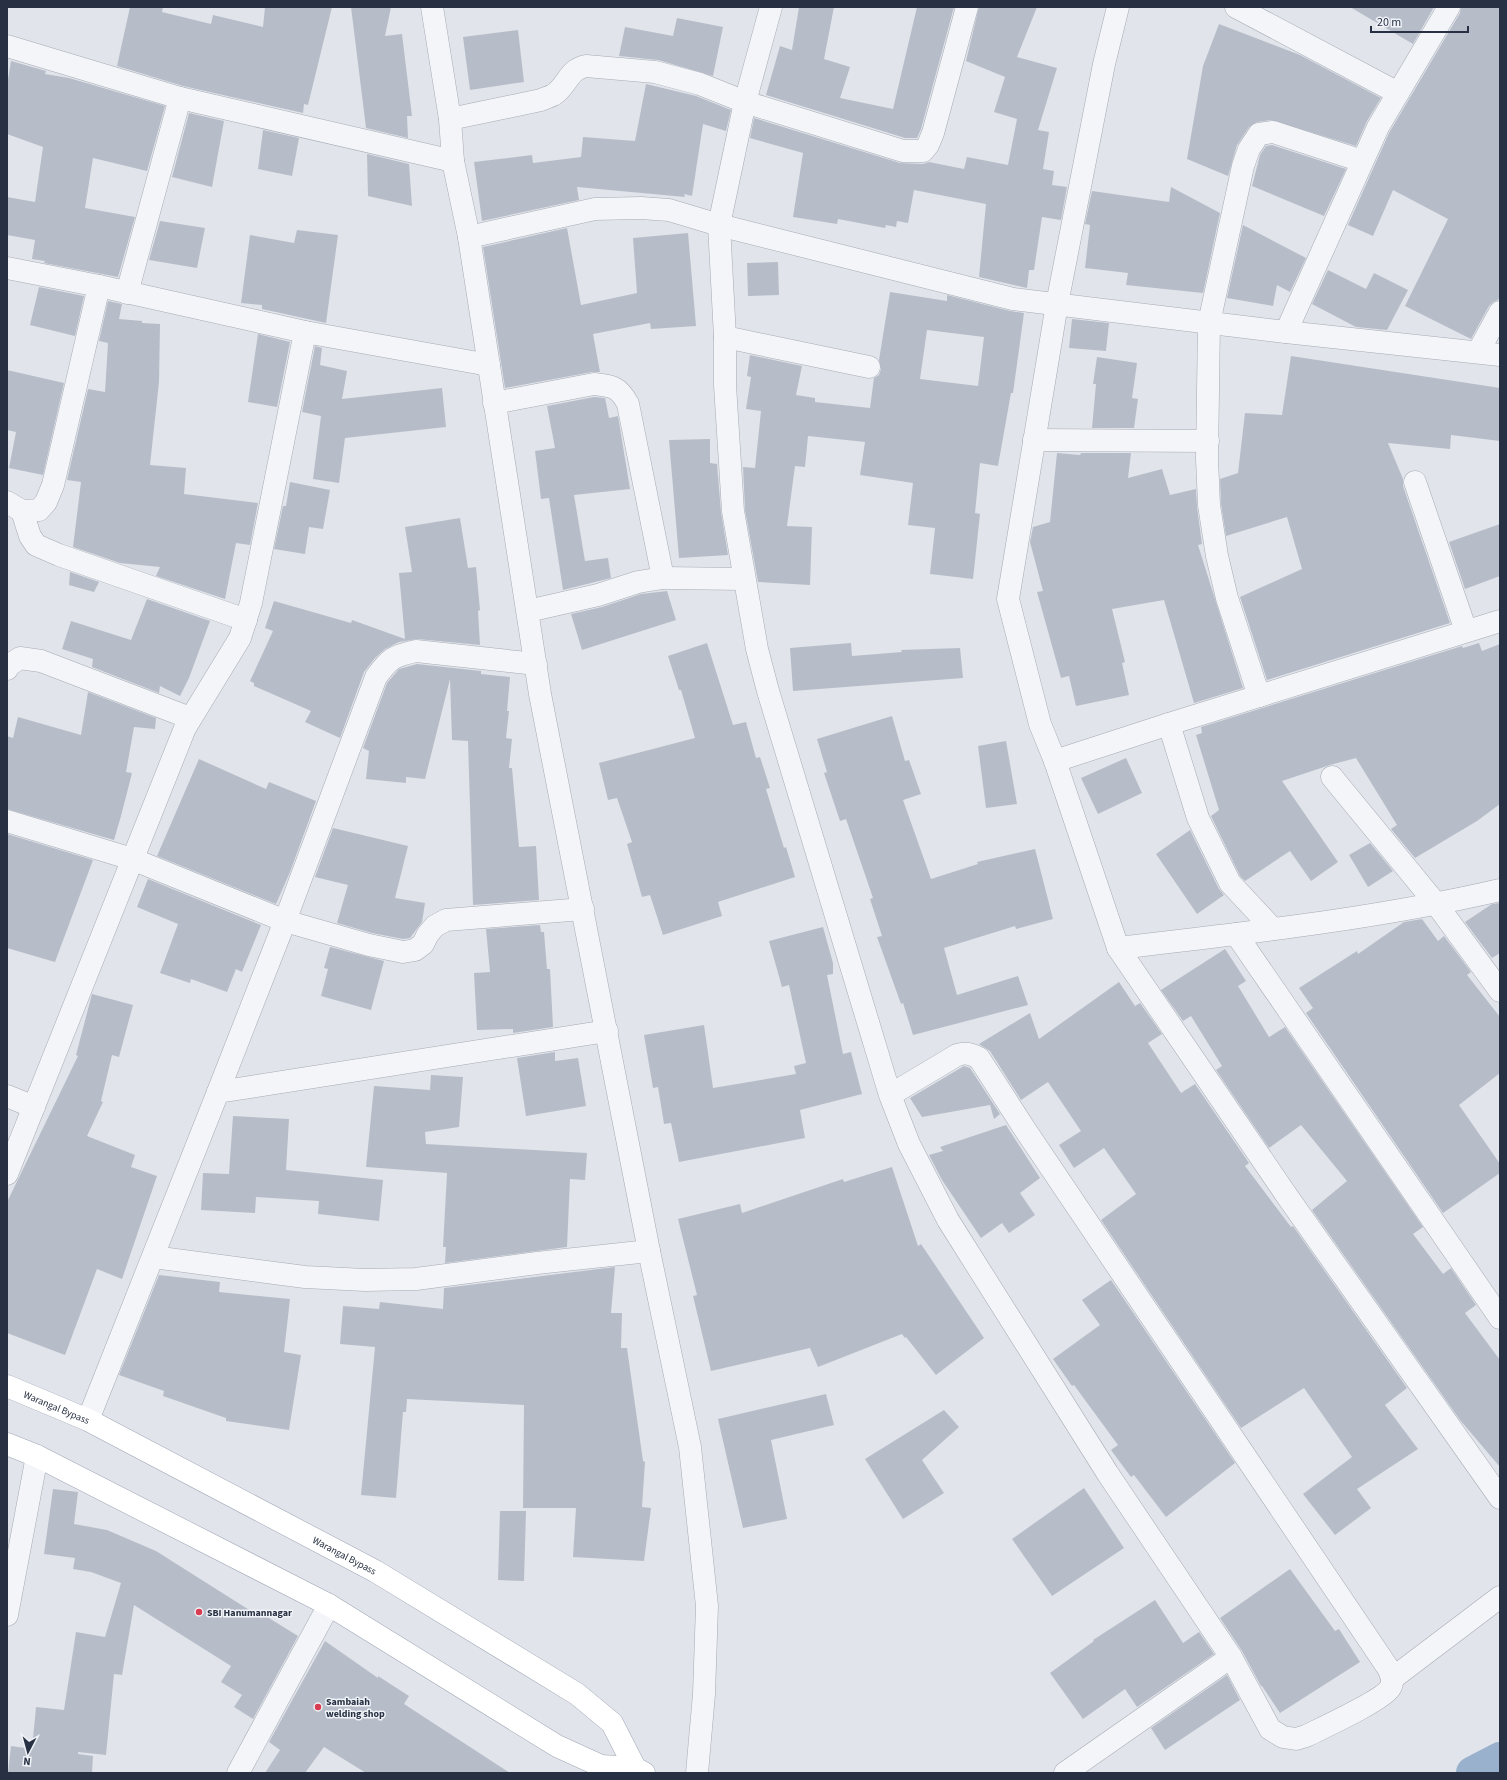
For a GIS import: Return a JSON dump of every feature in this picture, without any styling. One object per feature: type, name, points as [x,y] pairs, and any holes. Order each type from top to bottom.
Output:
[{"type":"main road","name":"Warangal Bypass","points":[[7,1386],[88,1420],[375,1571],[577,1694],[612,1723],[640,1770]]},
{"type":"main road","points":[[7,1444],[36,1456],[329,1605],[557,1746],[600,1766],[640,1770]]},
{"type":"street","points":[[432,7],[450,119],[453,161],[468,237],[536,664],[582,909],[690,1447],[707,1606],[704,1694],[697,1773]]},
{"type":"street","points":[[771,7],[744,102],[719,225],[725,337],[725,385],[734,511],[744,579],[757,649],[768,691],[890,1095],[909,1144],[948,1220],[1108,1474],[1231,1657],[1270,1729],[1283,1737],[1296,1739],[1306,1736],[1380,1698],[1390,1688],[1392,1678],[1388,1668],[979,1058],[972,1054],[964,1053],[957,1055],[890,1095]]},
{"type":"street","points":[[450,119],[541,100],[553,95],[560,89],[572,71],[586,66],[655,72],[700,84],[744,102],[903,151],[923,151],[928,145],[933,133],[967,7]]},
{"type":"street","points":[[1118,7],[1104,64],[1056,304],[1008,599],[1040,724],[1055,761],[1118,948],[1287,1196],[1500,1498]]},
{"type":"street","points":[[1236,7],[1398,93]]},
{"type":"street","points":[[1286,332],[1378,127],[1449,7]]},
{"type":"street","points":[[7,46],[180,98],[453,161]]},
{"type":"street","points":[[127,293],[180,98]]},
{"type":"street","points":[[1259,696],[1227,598],[1217,556],[1209,505],[1209,322],[1243,166],[1249,149],[1259,134],[1273,132],[1362,161]]},
{"type":"street","points":[[468,237],[596,209],[641,208],[669,210],[719,225],[1013,299],[1286,332],[1500,355]]},
{"type":"street","points":[[7,268],[99,286],[305,332],[488,365]]},
{"type":"street","points":[[14,506],[39,510],[46,502],[53,485],[99,286]]},
{"type":"street","points":[[1478,352],[1500,312]]},
{"type":"street","points":[[7,1174],[132,859],[190,718],[240,638],[246,620],[305,332]]},
{"type":"street","points":[[725,337],[869,367]]},
{"type":"street","points":[[494,403],[594,384],[609,386],[622,393],[628,404],[663,578]]},
{"type":"street","points":[[1034,440],[1208,441]]},
{"type":"street","points":[[1415,482],[1466,631]]},
{"type":"street","points":[[14,506],[36,545],[59,555],[246,620]]},
{"type":"street","points":[[528,611],[598,595],[638,582],[663,578],[744,579]]},
{"type":"street","points":[[1055,761],[1500,621]]},
{"type":"street","points":[[88,1420],[285,921],[376,677],[388,661],[402,654],[416,651],[536,664]]},
{"type":"street","points":[[7,670],[8,666],[20,658],[41,661],[190,718]]},
{"type":"street","points":[[1169,724],[1198,818],[1227,878],[1244,899],[1273,929]]},
{"type":"street","points":[[1332,777],[1437,904],[1500,991]]},
{"type":"street","points":[[7,820],[132,859],[285,921],[369,946],[403,952],[415,950],[422,944],[435,926],[446,920],[582,909]]},
{"type":"street","points":[[1118,948],[1273,929],[1437,904],[1500,890]]},
{"type":"street","points":[[1236,934],[1500,1318]]},
{"type":"street","points":[[218,1092],[607,1031]]},
{"type":"street","points":[[7,1096],[34,1107]]},
{"type":"street","points":[[152,1257],[305,1277],[365,1280],[416,1279],[537,1263],[650,1251]]},
{"type":"street","points":[[7,1616],[36,1456]]},
{"type":"street","points":[[1392,1678],[1500,1597]]},
{"type":"street","points":[[238,1773],[329,1605]]},
{"type":"street","points":[[1065,1773],[1231,1657]]},
{"type":"building","points":[[130,7],[163,7],[162,12],[211,24],[213,15],[263,27],[265,7],[332,7],[308,105],[304,104],[303,113],[183,86],[117,66]]},
{"type":"building","points":[[351,7],[391,7],[385,36],[402,34],[412,116],[407,116],[408,138],[366,128]]},
{"type":"building","points":[[799,7],[834,7],[824,59],[850,67],[840,98],[893,109],[917,7],[954,7],[921,129],[917,138],[905,138],[766,95],[780,46],[792,50]]},
{"type":"building","points":[[979,7],[1037,7],[1017,57],[1057,68],[1038,130],[1049,132],[1043,169],[1054,171],[1052,185],[1067,187],[1061,220],[1042,217],[1034,270],[1029,270],[1027,288],[979,277],[986,204],[914,190],[908,223],[897,221],[896,227],[886,225],[885,228],[838,219],[837,224],[793,217],[803,153],[750,138],[754,118],[900,163],[923,164],[929,162],[964,169],[967,157],[1008,165],[1017,119],[994,112],[1005,77],[966,61]]},
{"type":"building","points":[[1350,7],[1434,7],[1413,44]]},
{"type":"building","points":[[1461,7],[1500,7],[1500,296],[1498,300],[1489,306],[1471,339],[1405,306],[1448,219],[1393,190],[1373,236],[1348,225],[1389,133],[1460,13]]},
{"type":"building","points":[[677,18],[723,27],[713,76],[658,60],[619,56],[625,27],[673,36]]},
{"type":"building","points":[[1219,24],[1300,55],[1381,98],[1367,121],[1356,146],[1271,120],[1257,122],[1249,127],[1237,145],[1228,176],[1187,159],[1203,66]]},
{"type":"building","points":[[518,30],[524,82],[470,90],[463,37]]},
{"type":"building","points":[[11,61],[46,71],[45,74],[69,78],[165,106],[147,171],[93,158],[85,208],[135,217],[118,277],[44,263],[45,261],[32,259],[35,240],[7,235],[7,197],[35,202],[43,147],[7,134],[7,86]]},
{"type":"building","points":[[646,84],[696,96],[731,110],[726,131],[703,124],[692,196],[684,194],[685,197],[577,187],[579,200],[482,221],[474,162],[532,155],[533,163],[581,157],[583,137],[635,141]]},
{"type":"building","points":[[189,113],[224,121],[212,187],[172,177]]},
{"type":"building","points":[[263,130],[299,138],[292,176],[258,169]]},
{"type":"building","points":[[1272,145],[1346,169],[1324,216],[1252,186],[1260,155],[1266,146]]},
{"type":"building","points":[[367,154],[409,164],[412,206],[368,196]]},
{"type":"building","points":[[1171,187],[1220,213],[1203,293],[1126,285],[1128,273],[1085,268],[1090,225],[1085,224],[1092,191],[1169,202]]},
{"type":"building","points":[[160,221],[205,228],[197,268],[149,260]]},
{"type":"building","points":[[1243,225],[1306,258],[1290,292],[1277,285],[1273,306],[1227,298]]},
{"type":"building","points":[[567,228],[581,305],[637,293],[633,238],[688,233],[696,326],[651,329],[650,323],[593,334],[600,372],[592,372],[505,388],[483,247]]},
{"type":"building","points":[[297,230],[338,235],[326,323],[262,309],[262,305],[241,303],[250,235],[294,243]]},
{"type":"building","points":[[778,262],[779,295],[748,296],[747,263]]},
{"type":"building","points":[[1328,270],[1366,289],[1374,273],[1408,290],[1387,330],[1356,327],[1312,304]]},
{"type":"building","points":[[39,287],[84,296],[75,336],[30,325]]},
{"type":"building","points":[[890,292],[947,301],[947,295],[1010,311],[1024,313],[1013,393],[1011,393],[998,466],[980,463],[975,513],[980,514],[973,579],[930,574],[935,528],[908,525],[913,483],[860,475],[865,442],[808,436],[805,467],[795,466],[787,526],[812,527],[810,585],[758,582],[745,510],[743,467],[755,468],[761,411],[746,409],[751,377],[747,376],[750,355],[802,366],[796,395],[815,398],[815,402],[870,408],[874,378],[879,375],[881,369],[879,360]],"holes":[[[927,330],[984,337],[978,386],[920,379]]]},
{"type":"building","points":[[108,301],[122,304],[119,319],[160,324],[159,382],[150,465],[186,468],[184,494],[258,503],[250,545],[236,543],[225,599],[156,576],[160,567],[120,563],[73,547],[81,482],[67,480],[88,389],[105,392],[108,343],[99,341]]},
{"type":"building","points":[[1072,319],[1109,323],[1106,351],[1069,348]]},
{"type":"building","points":[[258,334],[290,342],[277,407],[248,402]]},
{"type":"building","points":[[315,346],[322,348],[320,365],[347,371],[342,399],[442,388],[446,427],[345,438],[339,483],[313,479],[321,416],[302,412]]},
{"type":"building","points":[[1291,356],[1500,388],[1500,441],[1451,435],[1450,449],[1388,443],[1403,479],[1403,486],[1450,623],[1267,680],[1240,597],[1302,569],[1287,517],[1226,536],[1221,504],[1220,479],[1238,473],[1245,413],[1282,415]]},
{"type":"building","points":[[1097,357],[1137,363],[1132,398],[1138,399],[1134,428],[1092,428],[1096,384],[1093,384]]},
{"type":"building","points":[[7,370],[64,383],[43,475],[9,468],[16,432],[7,430]]},
{"type":"building","points":[[594,397],[605,398],[609,418],[618,416],[630,489],[574,495],[585,561],[608,558],[611,578],[563,590],[549,498],[541,499],[535,451],[555,448],[547,406]]},
{"type":"building","points":[[710,439],[710,463],[717,464],[721,512],[728,555],[679,558],[669,440]]},
{"type":"building","points":[[1057,453],[1080,455],[1081,453],[1131,453],[1128,478],[1162,469],[1170,495],[1196,489],[1202,544],[1198,545],[1243,688],[1194,703],[1164,600],[1112,609],[1125,662],[1122,663],[1129,695],[1076,706],[1069,676],[1061,678],[1037,592],[1043,591],[1030,542],[1033,527],[1050,522]]},
{"type":"building","points":[[290,482],[330,490],[323,529],[309,527],[305,554],[274,549],[283,506],[286,506]]},
{"type":"building","points":[[460,518],[468,568],[476,567],[480,610],[478,611],[480,645],[417,639],[399,642],[385,649],[375,658],[364,672],[340,738],[305,722],[311,711],[254,686],[254,683],[250,681],[273,631],[265,628],[274,601],[351,623],[352,620],[405,639],[399,573],[412,572],[405,527]]},
{"type":"building","points":[[1500,524],[1500,576],[1465,589],[1449,542]]},
{"type":"building","points":[[70,572],[99,582],[94,592],[69,585]]},
{"type":"building","points":[[667,591],[676,620],[582,650],[571,614],[602,607],[641,594]]},
{"type":"building","points":[[147,599],[210,621],[189,678],[180,696],[160,686],[159,693],[92,667],[93,659],[62,649],[71,621],[131,640]]},
{"type":"building","points":[[707,643],[733,725],[746,722],[756,758],[760,757],[770,788],[766,789],[784,848],[786,847],[795,877],[718,902],[722,916],[663,935],[650,895],[642,897],[627,844],[632,842],[617,798],[608,800],[599,763],[695,738],[681,690],[679,690],[668,656]]},
{"type":"building","points":[[851,643],[852,656],[902,652],[901,650],[960,648],[963,678],[793,691],[790,648]]},
{"type":"building","points":[[1479,643],[1482,651],[1500,644],[1500,804],[1477,821],[1415,858],[1391,829],[1397,825],[1356,758],[1330,765],[1282,781],[1338,862],[1311,881],[1290,851],[1245,881],[1240,876],[1211,816],[1219,810],[1196,735],[1202,733],[1201,727],[1462,646],[1463,648]]},
{"type":"building","points":[[417,664],[481,671],[481,674],[510,677],[507,711],[509,711],[506,738],[512,739],[509,768],[512,768],[519,847],[536,846],[539,900],[473,905],[468,741],[452,740],[450,679],[425,779],[406,777],[406,783],[366,779],[369,751],[363,748],[387,683],[399,669]]},
{"type":"building","points":[[88,692],[156,718],[155,729],[134,727],[126,772],[132,773],[114,840],[7,809],[7,736],[13,738],[18,717],[81,735]]},
{"type":"building","points":[[892,716],[905,761],[909,760],[921,794],[903,800],[931,879],[978,864],[977,862],[1035,849],[1053,919],[1016,929],[1015,926],[944,948],[957,995],[1018,976],[1028,1005],[913,1035],[903,1003],[901,1004],[877,937],[882,936],[870,899],[873,898],[846,819],[840,821],[824,773],[827,772],[817,739]]},
{"type":"building","points":[[1006,741],[1017,804],[986,808],[978,746]]},
{"type":"building","points":[[1126,758],[1142,793],[1098,814],[1081,778]]},
{"type":"building","points":[[199,759],[266,789],[269,782],[316,801],[290,872],[276,904],[157,856]]},
{"type":"building","points":[[333,828],[408,846],[395,898],[425,903],[422,922],[410,938],[403,939],[372,933],[337,923],[348,885],[315,877]]},
{"type":"building","points":[[1190,830],[1219,889],[1224,895],[1197,914],[1156,854]]},
{"type":"building","points":[[7,834],[93,860],[55,962],[7,948]]},
{"type":"building","points":[[1370,843],[1393,871],[1368,887],[1349,855]]},
{"type":"building","points":[[148,879],[261,925],[242,972],[236,969],[227,992],[191,979],[190,983],[160,973],[178,924],[137,907]]},
{"type":"building","points":[[1500,903],[1500,953],[1492,958],[1465,922],[1492,904]]},
{"type":"building","points":[[1422,919],[1438,941],[1444,936],[1471,972],[1467,975],[1500,1017],[1500,1073],[1459,1105],[1500,1164],[1500,1173],[1443,1213],[1306,1013],[1313,1008],[1299,988],[1357,951],[1358,954],[1404,922]]},
{"type":"building","points":[[540,925],[541,932],[544,932],[547,969],[550,969],[553,1027],[513,1033],[513,1029],[477,1030],[474,973],[490,972],[486,929]]},
{"type":"building","points":[[823,927],[833,963],[833,974],[827,975],[843,1054],[851,1052],[862,1094],[800,1110],[805,1138],[679,1162],[671,1123],[664,1124],[658,1087],[653,1088],[644,1035],[704,1025],[713,1088],[796,1074],[794,1066],[806,1063],[789,985],[782,987],[769,941]]},
{"type":"building","points":[[330,947],[384,961],[371,1010],[321,996],[328,969],[324,968]]},
{"type":"building","points":[[1225,949],[1246,981],[1238,986],[1269,1037],[1285,1027],[1423,1227],[1413,1234],[1443,1274],[1451,1268],[1476,1305],[1465,1313],[1500,1360],[1500,1467],[1460,1420],[1312,1210],[1347,1181],[1301,1125],[1269,1148],[1216,1070],[1222,1066],[1191,1016],[1183,1021],[1161,990]]},
{"type":"building","points":[[1119,982],[1135,1006],[1140,1003],[1162,1034],[1148,1043],[1181,1093],[1195,1084],[1249,1163],[1245,1166],[1291,1227],[1293,1226],[1407,1388],[1385,1405],[1418,1449],[1357,1489],[1371,1508],[1335,1535],[1303,1494],[1352,1457],[1304,1388],[1241,1428],[1101,1220],[1136,1194],[1104,1148],[1074,1168],[1059,1145],[1081,1131],[1048,1082],[1021,1100],[990,1051],[979,1044],[1030,1013],[1039,1039]]},
{"type":"building","points":[[92,994],[133,1005],[119,1057],[112,1055],[101,1101],[103,1102],[87,1136],[135,1155],[131,1167],[157,1176],[122,1279],[97,1269],[65,1355],[7,1333],[7,1202],[78,1056],[76,1055]]},
{"type":"building","points":[[555,1052],[555,1061],[578,1058],[586,1106],[526,1116],[517,1058]]},
{"type":"building","points":[[964,1066],[970,1068],[1000,1114],[994,1119],[990,1105],[922,1117],[910,1098]]},
{"type":"building","points":[[431,1075],[463,1077],[459,1127],[425,1132],[426,1144],[587,1153],[585,1180],[570,1179],[567,1247],[445,1263],[446,1247],[443,1247],[447,1173],[366,1167],[374,1086],[430,1090]]},
{"type":"building","points":[[233,1116],[289,1119],[286,1170],[383,1180],[379,1221],[318,1214],[319,1201],[256,1197],[255,1213],[201,1210],[203,1173],[229,1174]]},
{"type":"building","points":[[1006,1125],[1040,1178],[1020,1193],[1035,1215],[1009,1233],[1002,1223],[981,1238],[942,1180],[929,1155],[943,1151],[940,1147]]},
{"type":"building","points":[[892,1167],[918,1246],[921,1244],[984,1338],[936,1375],[902,1334],[818,1367],[810,1348],[711,1371],[693,1296],[697,1295],[678,1219],[740,1204],[742,1213],[843,1179],[844,1182]]},
{"type":"building","points":[[615,1267],[611,1313],[622,1313],[621,1348],[627,1348],[643,1461],[645,1462],[642,1507],[651,1508],[644,1561],[573,1557],[576,1508],[523,1508],[524,1405],[407,1399],[406,1412],[403,1412],[396,1498],[361,1495],[375,1347],[340,1344],[343,1306],[379,1309],[380,1302],[443,1309],[444,1288]]},
{"type":"building","points":[[159,1275],[220,1282],[219,1292],[290,1299],[284,1352],[301,1355],[289,1430],[226,1421],[226,1418],[163,1396],[164,1391],[119,1375]]},
{"type":"building","points":[[1111,1280],[1235,1463],[1166,1517],[1134,1475],[1131,1477],[1111,1450],[1118,1445],[1053,1359],[1100,1325],[1082,1300]]},
{"type":"building","points":[[826,1394],[834,1425],[771,1440],[787,1519],[743,1528],[718,1419]]},
{"type":"building","points":[[944,1410],[959,1427],[922,1460],[944,1493],[903,1519],[865,1459]]},
{"type":"building","points":[[1084,1488],[1124,1548],[1052,1596],[1012,1539]]},
{"type":"building","points":[[53,1489],[78,1492],[74,1524],[107,1530],[156,1551],[262,1618],[264,1615],[298,1636],[253,1719],[234,1707],[242,1695],[221,1682],[231,1666],[134,1605],[122,1675],[114,1674],[106,1755],[78,1752],[78,1754],[93,1756],[92,1773],[8,1773],[11,1746],[32,1749],[36,1707],[64,1710],[76,1632],[105,1637],[121,1583],[91,1572],[73,1569],[75,1558],[44,1554]]},
{"type":"building","points":[[500,1511],[526,1511],[524,1581],[498,1580]]},
{"type":"building","points":[[1290,1569],[1335,1631],[1339,1629],[1360,1662],[1280,1713],[1261,1686],[1242,1651],[1220,1618]]},
{"type":"building","points":[[1155,1600],[1183,1643],[1199,1632],[1214,1654],[1137,1707],[1125,1689],[1083,1719],[1050,1673],[1094,1641],[1093,1640]]},
{"type":"building","points":[[325,1641],[378,1678],[378,1676],[409,1696],[404,1704],[510,1773],[366,1773],[324,1747],[305,1773],[265,1773],[280,1750],[269,1742]]},
{"type":"building","points":[[1227,1675],[1240,1700],[1165,1750],[1151,1728]]},
{"type":"waterway","points":[[1473,1773],[1500,1759]]},
{"type":"place","name":"SBI Hanumannagar","points":[[199,1612]]},
{"type":"place","name":"Sambaiah welding shop","points":[[318,1707]]}]
